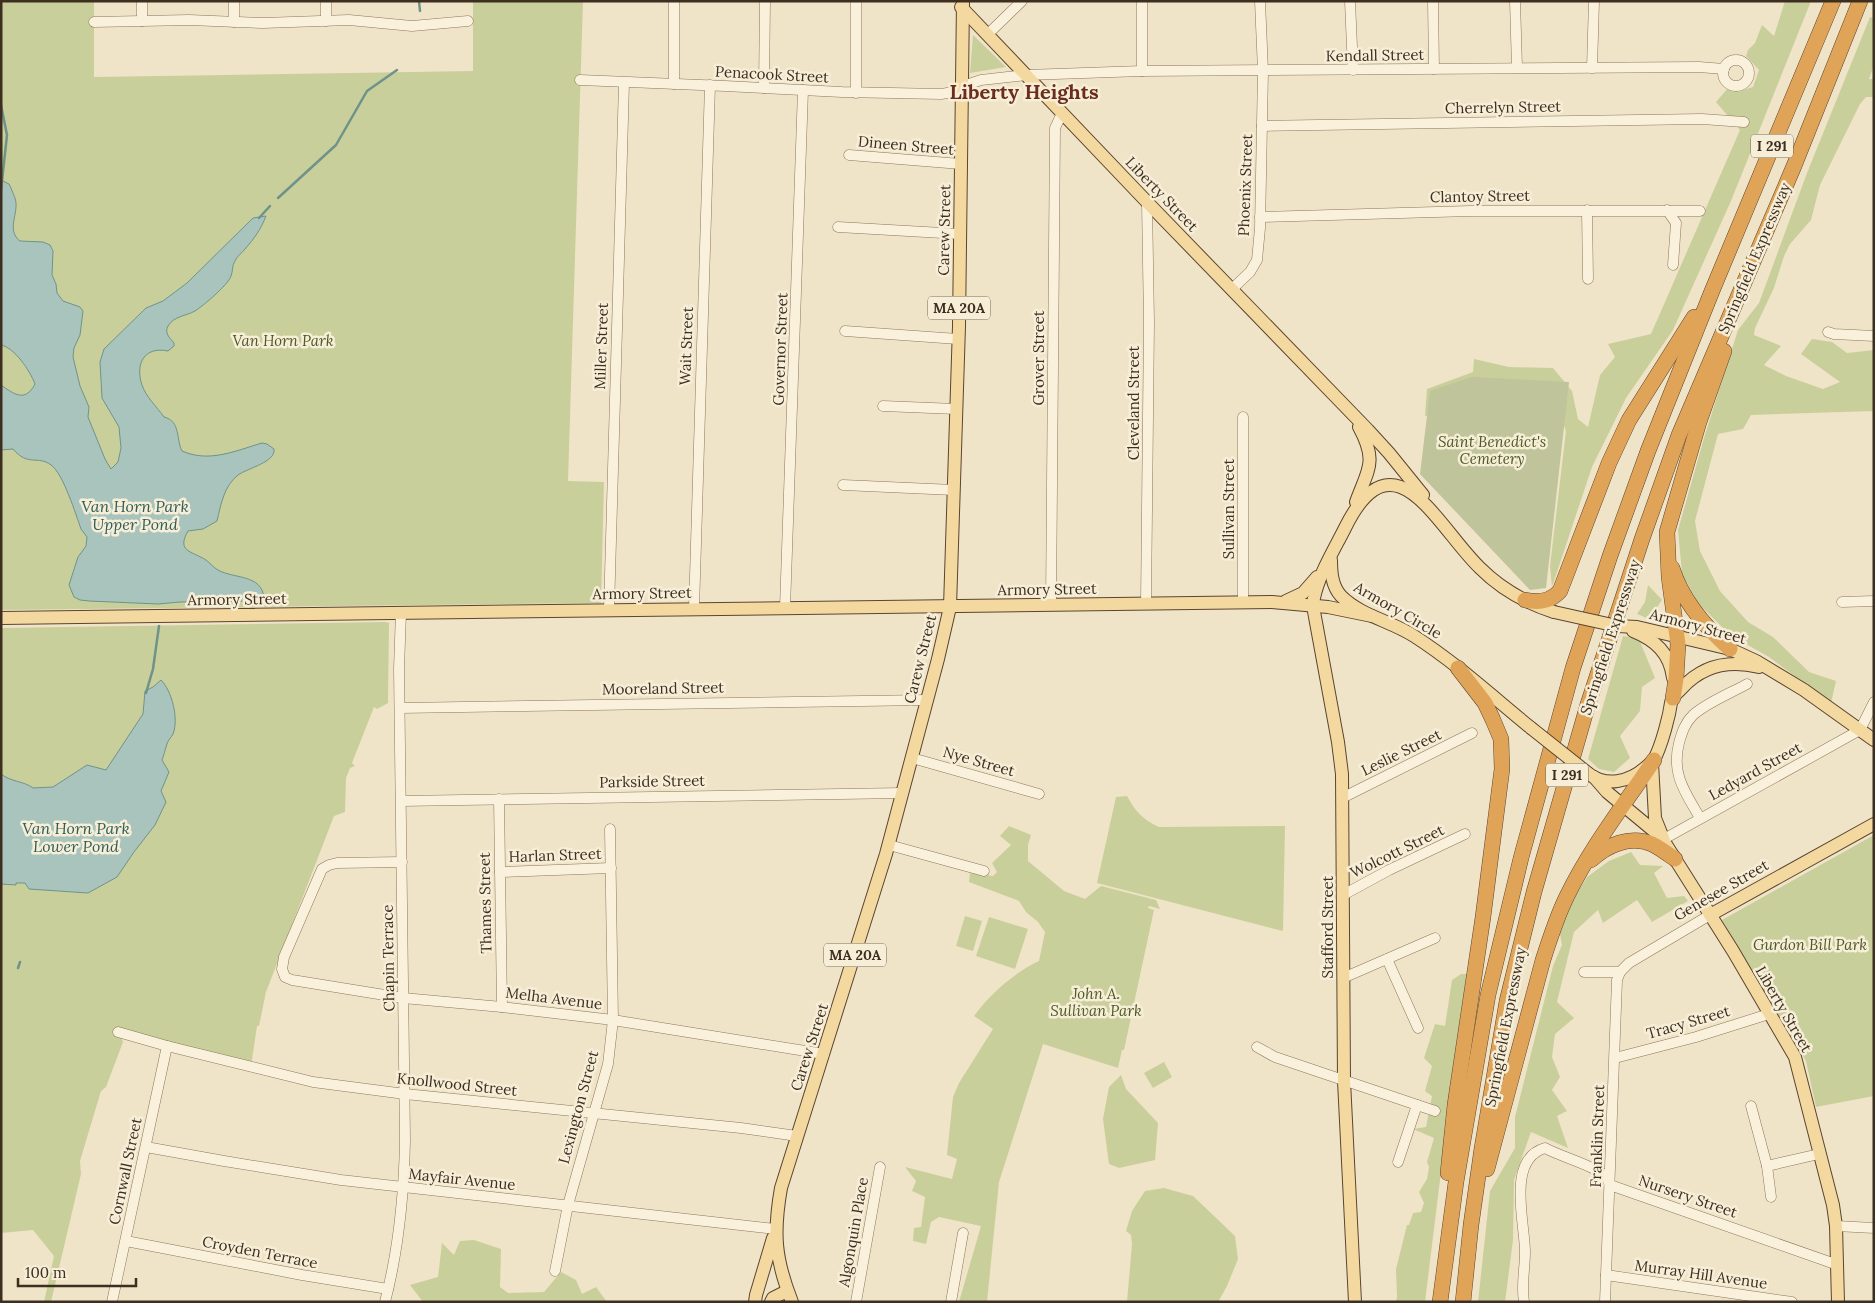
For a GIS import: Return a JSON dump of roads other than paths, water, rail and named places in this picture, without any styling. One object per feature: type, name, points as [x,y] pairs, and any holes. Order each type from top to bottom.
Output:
[{"type":"highway","name":"Springfield Expressway","points":[[1440,1302],[1456,1182],[1488,995],[1535,803],[1576,659],[1648,450],[1833,1]]},
{"type":"highway","name":"Springfield Expressway","points":[[1463,1302],[1471,1225],[1507,1001],[1534,892],[1567,775],[1623,596],[1679,434],[1794,166],[1860,1]]},
{"type":"highway","points":[[1673,695],[1677,661],[1677,636],[1669,577],[1667,532],[1684,470],[1750,269]]},
{"type":"highway","points":[[1525,600],[1546,600],[1555,596],[1560,591],[1609,463],[1629,420],[1681,336],[1712,291]]},
{"type":"highway","points":[[1668,552],[1674,573],[1694,611],[1730,649]]},
{"type":"highway","points":[[1446,1252],[1447,1186],[1455,1105],[1483,917],[1502,769],[1500,739],[1493,720],[1485,703],[1458,668]]},
{"type":"highway","points":[[1471,1225],[1499,1129],[1543,960],[1564,904],[1582,868],[1653,762]]},
{"type":"highway","points":[[1582,868],[1606,848],[1617,843],[1633,841],[1651,844],[1675,859]]},
{"type":"main road","name":"Liberty Street","points":[[961,4],[1147,202],[1389,453],[1422,493],[1429,507]]},
{"type":"main road","name":"Carew Street","points":[[789,1296],[779,1266],[775,1229],[781,1188],[889,845],[950,607],[960,234],[961,4]]},
{"type":"main road","name":"Liberty Street","points":[[1346,409],[1368,444],[1371,464],[1353,512]]},
{"type":"main road","points":[[1328,563],[1353,512],[1370,493],[1391,485],[1409,490],[1429,507],[1462,549],[1481,569],[1507,590],[1525,600]]},
{"type":"main road","name":"Armory Street","points":[[1284,602],[1307,590],[1328,563]]},
{"type":"main road","name":"Stafford Street","points":[[1328,563],[1314,597],[1313,605],[1339,748],[1342,798],[1344,1081],[1355,1302]]},
{"type":"main road","name":"Armory Circle","points":[[1328,563],[1338,593],[1347,601],[1372,616],[1413,635],[1458,668],[1591,776]]},
{"type":"main road","name":"Armory Street","points":[[1525,600],[1554,612],[1617,626],[1677,636],[1730,649],[1756,660],[1804,690],[1874,740]]},
{"type":"main road","name":"Armory Street","points":[[1,618],[694,608],[1051,606],[1243,602],[1284,602],[1313,605],[1372,616]]},
{"type":"main road","points":[[1591,776],[1608,781],[1624,780],[1635,776],[1653,762],[1663,736],[1673,695],[1672,674],[1667,657],[1652,640],[1633,629]]},
{"type":"main road","name":"Armory Street","points":[[1673,695],[1696,676],[1716,666],[1749,664],[1768,669]]},
{"type":"main road","name":"Liberty Street","points":[[1653,762],[1655,818],[1664,840],[1795,1056],[1818,1154],[1833,1204],[1838,1265],[1838,1302]]},
{"type":"main road","name":"Liberty Street","points":[[1591,776],[1664,840]]},
{"type":"main road","name":"Genesee Street","points":[[1710,914],[1874,824]]},
{"type":"main road","points":[[755,1302],[775,1229]]},
{"type":"main road","points":[[770,1302],[773,1298],[789,1296]]},
{"type":"street","points":[[142,1],[142,21]]},
{"type":"street","points":[[234,1],[234,22]]},
{"type":"street","points":[[326,1],[326,21]]},
{"type":"street","points":[[674,1],[674,84]]},
{"type":"street","points":[[764,88],[765,1]]},
{"type":"street","points":[[856,1],[856,93]]},
{"type":"street","points":[[988,34],[1022,1]]},
{"type":"street","points":[[1142,1],[1142,71]]},
{"type":"street","name":"Phoenix Street","points":[[1232,289],[1250,272],[1258,260],[1263,71],[1260,1]]},
{"type":"street","points":[[1350,1],[1353,70]]},
{"type":"street","points":[[1433,1],[1434,69]]},
{"type":"street","points":[[1515,1],[1517,68]]},
{"type":"street","points":[[1592,68],[1594,1]]},
{"type":"street","points":[[94,22],[189,20],[263,23],[349,20],[412,26],[468,21]]},
{"type":"street","name":"Kendall Street","points":[[962,87],[981,80],[1026,74],[1142,71],[1699,67],[1724,69]]},
{"type":"street","name":"Penacook Street","points":[[580,80],[856,93],[941,94],[954,92],[962,87]]},
{"type":"street","name":"Miller Street","points":[[609,610],[624,82]]},
{"type":"street","name":"Wait Street","points":[[694,608],[710,85]]},
{"type":"street","name":"Governor Street","points":[[785,608],[803,90]]},
{"type":"street","name":"Grover Street","points":[[1051,606],[1054,128],[1062,112]]},
{"type":"street","name":"Cherrelyn Street","points":[[1262,126],[1702,119],[1744,122]]},
{"type":"street","name":"Dineen Street","points":[[849,155],[961,164]]},
{"type":"street","name":"Cleveland Street","points":[[1146,604],[1149,322],[1147,202]]},
{"type":"street","points":[[1587,210],[1588,279]]},
{"type":"street","points":[[1667,210],[1676,223],[1673,265]]},
{"type":"street","name":"Clantoy Street","points":[[1260,217],[1462,211],[1700,211]]},
{"type":"street","points":[[838,227],[960,234]]},
{"type":"street","points":[[845,331],[958,339]]},
{"type":"street","points":[[1828,332],[1874,336]]},
{"type":"street","points":[[883,406],[956,409]]},
{"type":"street","name":"Sullivan Street","points":[[1243,417],[1243,602]]},
{"type":"street","points":[[843,485],[954,490]]},
{"type":"street","points":[[1842,602],[1874,602]]},
{"type":"street","name":"Chapin Terrace","points":[[385,1302],[397,1247],[404,1188],[401,612]]},
{"type":"street","points":[[1700,818],[1687,796],[1677,772],[1677,751],[1681,736],[1686,723],[1694,714],[1746,684]]},
{"type":"street","name":"Mooreland Street","points":[[400,708],[927,700]]},
{"type":"street","points":[[1860,730],[1874,702]]},
{"type":"street","name":"Ledyard Street","points":[[1664,840],[1700,818],[1860,730]]},
{"type":"street","name":"Leslie Street","points":[[1342,798],[1472,733]]},
{"type":"street","name":"Nye Street","points":[[912,758],[1039,794]]},
{"type":"street","name":"Parkside Street","points":[[401,801],[902,793]]},
{"type":"street","name":"Thames Street","points":[[499,799],[502,1007]]},
{"type":"street","name":"Lexington Street","points":[[554,1271],[568,1205],[608,1064],[613,1020],[610,829]]},
{"type":"street","name":"Wolcott Street","points":[[1343,895],[1389,870],[1465,834]]},
{"type":"street","points":[[889,845],[984,871]]},
{"type":"street","name":"Melha Avenue","points":[[402,862],[337,863],[322,869],[284,957],[282,969],[286,977],[292,980],[403,998],[613,1020],[824,1054]]},
{"type":"street","name":"Harlan Street","points":[[500,872],[611,868]]},
{"type":"street","name":"Genesee Street","points":[[1620,972],[1629,963],[1710,914]]},
{"type":"street","points":[[1343,978],[1435,938]]},
{"type":"street","points":[[1387,958],[1418,1028]]},
{"type":"street","points":[[1584,972],[1620,972]]},
{"type":"street","name":"Franklin Street","points":[[1605,1302],[1617,980],[1620,972]]},
{"type":"street","name":"Tracy Street","points":[[1615,1058],[1696,1037],[1768,1014]]},
{"type":"street","name":"Knollwood Street","points":[[118,1032],[314,1082],[404,1094],[797,1136]]},
{"type":"street","name":"Cornwall Street","points":[[112,1302],[167,1046]]},
{"type":"street","points":[[1257,1047],[1275,1057],[1435,1111]]},
{"type":"street","points":[[1398,1162],[1417,1105]]},
{"type":"street","points":[[1751,1106],[1766,1166],[1771,1197]]},
{"type":"street","name":"Mayfair Avenue","points":[[146,1146],[341,1180],[775,1229]]},
{"type":"street","name":"Nursery Street","points":[[1524,1302],[1522,1292],[1525,1251],[1520,1186],[1528,1158],[1536,1150],[1545,1148],[1598,1171],[1606,1177],[1610,1186],[1838,1265]]},
{"type":"street","points":[[1766,1166],[1818,1154]]},
{"type":"street","name":"Algonquin Place","points":[[856,1302],[880,1167]]},
{"type":"street","points":[[1836,1226],[1874,1228]]},
{"type":"street","points":[[951,1302],[963,1233]]},
{"type":"street","name":"Croyden Terrace","points":[[126,1241],[302,1276],[388,1289]]},
{"type":"street","name":"Murray Hill Avenue","points":[[1606,1275],[1792,1302]]},
{"type":"water","name":"Van Horn Park Upper Pond","points":[[1,180],[9,184],[15,199],[16,208],[13,228],[16,237],[20,241],[43,242],[50,245],[53,251],[52,275],[57,293],[63,301],[80,307],[83,311],[80,335],[74,348],[73,357],[80,386],[89,407],[88,417],[111,469],[118,462],[121,448],[119,427],[102,398],[100,362],[104,349],[146,308],[163,301],[187,283],[253,218],[266,216],[254,238],[233,264],[231,276],[225,285],[199,308],[192,313],[177,318],[168,326],[168,335],[174,346],[168,351],[153,351],[147,354],[143,358],[140,370],[142,385],[146,394],[164,417],[173,422],[176,427],[182,451],[202,456],[212,456],[262,443],[274,449],[271,458],[242,472],[233,479],[224,496],[217,521],[203,529],[188,531],[184,543],[187,550],[206,560],[218,570],[253,581],[262,590],[264,598],[256,601],[158,604],[89,601],[74,597],[69,585],[78,557],[86,546],[87,537],[81,529],[60,476],[56,469],[46,462],[23,458],[13,449],[1,450],[1,385],[15,394],[23,395],[31,390],[35,384],[30,373],[17,355],[1,345]]},
{"type":"water","name":"Van Horn Park Lower Pond","points":[[161,680],[171,698],[175,713],[175,728],[167,743],[162,760],[169,772],[161,791],[166,802],[155,825],[117,877],[88,893],[29,889],[25,883],[16,883],[16,885],[1,884],[1,774],[33,788],[53,787],[87,765],[106,770],[143,714],[145,691]]},
{"type":"waterway","points":[[419,1],[420,11]]},
{"type":"waterway","points":[[278,198],[336,145],[367,91],[397,70]]},
{"type":"waterway","points":[[1,105],[7,135],[1,190]]},
{"type":"waterway","points":[[259,218],[270,206]]},
{"type":"waterway","points":[[146,693],[153,669],[159,626]]},
{"type":"waterway","points":[[18,968],[20,962]]},
{"type":"district","name":"Liberty Heights","points":[[1024,91]]},
{"type":"park label","name":"Van Horn Park","points":[[283,340]]},
{"type":"park label","name":"Saint Benedict's Cemetery","points":[[1492,450]]},
{"type":"park label","name":"Gurdon Bill Park","points":[[1810,944]]},
{"type":"park label","name":"John A. Sullivan Park","points":[[1096,1002]]}]
